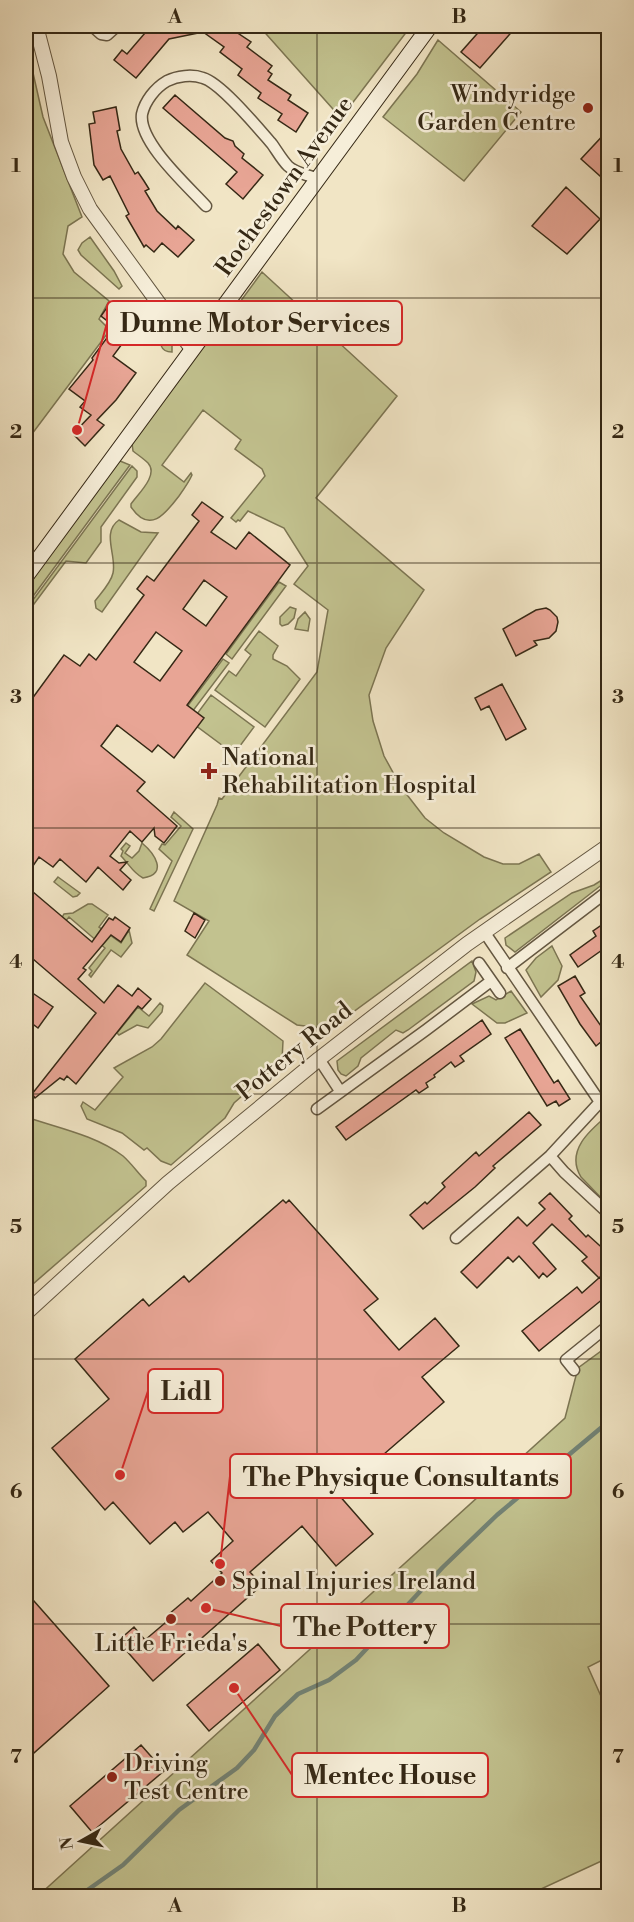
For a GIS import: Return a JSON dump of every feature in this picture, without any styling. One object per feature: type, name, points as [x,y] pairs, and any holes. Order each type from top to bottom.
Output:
[{"type":"main road","name":"Rochestown Avenue","points":[[26,576],[430,26]]},
{"type":"street","points":[[36,26],[49,75],[61,142],[74,177],[94,215],[192,349]]},
{"type":"street","points":[[92,26],[101,34],[107,35],[117,26]]},
{"type":"street","points":[[206,206],[163,159],[145,134],[142,113],[148,99],[168,80],[195,76],[211,82],[242,111],[289,168],[318,179]]},
{"type":"street","name":"Pottery Road","points":[[26,1313],[168,1183],[319,1059],[485,933],[609,846]]},
{"type":"street","points":[[507,968],[609,891]]},
{"type":"street","points":[[456,1238],[550,1156],[604,1099],[507,968],[485,933]]},
{"type":"street","points":[[479,963],[500,993]]},
{"type":"street","points":[[316,1109],[491,981]]},
{"type":"street","points":[[319,1059],[340,1091]]},
{"type":"street","points":[[550,1156],[609,1213]]},
{"type":"street","points":[[574,1370],[566,1360],[609,1326]]},
{"type":"green space","points":[[259,26],[411,26],[341,118]]},
{"type":"green space","points":[[438,40],[521,112],[464,181],[383,117],[417,74]]},
{"type":"green space","points":[[26,42],[43,117],[82,217],[68,226],[63,254],[74,272],[109,301],[99,319],[110,330],[26,442]]},
{"type":"green space","points":[[90,237],[114,271],[122,286],[119,289],[78,250],[82,243]]},
{"type":"green space","points":[[262,272],[397,396],[316,498],[424,590],[386,648],[369,695],[373,721],[384,756],[401,787],[425,818],[444,833],[484,857],[503,864],[519,864],[539,854],[551,872],[480,919],[330,1029],[297,1025],[187,955],[209,921],[174,901],[219,798],[222,799],[317,672],[328,610],[294,584],[308,566],[284,528],[248,511],[240,521],[236,522],[231,518],[265,476],[262,469],[235,449],[241,440],[203,410],[162,465],[184,482],[191,473],[191,478],[179,496],[169,509],[151,520],[138,515],[131,507],[151,473],[148,463],[133,451],[132,443],[222,321],[226,321]]},
{"type":"green space","points":[[164,333],[172,344],[172,352],[168,352],[161,346]]},
{"type":"green space","points":[[120,461],[130,465],[31,599],[29,597],[26,601],[26,585]]},
{"type":"green space","points":[[132,466],[137,471],[137,477],[101,527],[101,542],[86,563],[66,561],[31,608],[27,608]]},
{"type":"green space","points":[[119,520],[141,532],[158,533],[102,612],[96,608],[95,601],[112,577],[114,566],[110,538],[114,525]]},
{"type":"green space","points":[[279,582],[286,586],[232,659],[226,654]]},
{"type":"green space","points":[[290,607],[296,609],[294,618],[282,626],[280,617]]},
{"type":"green space","points":[[305,612],[310,619],[308,631],[295,629],[298,619]]},
{"type":"green space","points":[[259,631],[278,646],[273,659],[287,666],[300,679],[265,727],[215,690],[229,671],[236,676],[251,655],[245,650]]},
{"type":"green space","points":[[223,659],[229,663],[189,716],[183,712]]},
{"type":"green space","points":[[211,695],[254,727],[234,754],[191,722]]},
{"type":"green space","points":[[174,812],[193,829],[154,911],[150,909],[172,861],[159,849],[181,826],[171,817]]},
{"type":"green space","points":[[126,843],[130,846],[125,853],[132,858],[139,851],[142,843],[147,847],[157,863],[156,872],[143,878],[134,871],[121,856],[123,851],[121,849]]},
{"type":"green space","points":[[608,876],[608,880],[515,952],[506,945],[505,938],[572,893],[594,885]]},
{"type":"green space","points":[[58,877],[80,893],[73,897],[54,882]]},
{"type":"green space","points":[[92,904],[108,915],[99,927],[121,943],[129,930],[132,943],[121,957],[111,950],[91,977],[89,975],[92,971],[89,968],[105,948],[69,917],[57,931],[55,930],[64,914],[73,913]]},
{"type":"green space","points":[[552,946],[562,966],[558,980],[541,997],[526,970],[536,958]]},
{"type":"green space","points":[[472,961],[476,972],[474,981],[408,1030],[403,1033],[396,1030],[361,1058],[358,1066],[346,1076],[341,1074],[337,1061]]},
{"type":"green space","points":[[205,983],[283,1041],[282,1061],[234,1103],[225,1118],[171,1165],[161,1161],[147,1148],[144,1150],[122,1133],[87,1119],[81,1106],[83,1102],[95,1110],[123,1077],[114,1068],[152,1047],[161,1039]]},
{"type":"green space","points":[[511,991],[527,1013],[505,1023],[497,1023],[472,1004],[489,996],[496,1000]]},
{"type":"green space","points":[[160,1003],[163,1006],[162,1012],[148,1028],[137,1025],[119,1035],[117,1033],[138,1007],[149,1016]]},
{"type":"green space","points":[[608,1115],[608,1205],[581,1177],[576,1158],[587,1134]]},
{"type":"green space","points":[[26,1117],[88,1137],[112,1149],[129,1162],[146,1181],[146,1186],[26,1290]]},
{"type":"green space","points":[[608,1346],[608,1657],[588,1667],[608,1712],[608,1858],[526,1896],[38,1896],[565,1418],[578,1368]]},
{"type":"building","points":[[151,26],[227,26],[251,42],[247,47],[272,66],[268,71],[272,74],[268,80],[291,95],[288,100],[308,113],[296,132],[278,120],[282,114],[258,98],[261,93],[238,75],[242,69],[220,52],[224,47],[203,32],[169,39],[136,78],[114,60],[122,50],[127,54]]},
{"type":"building","points":[[484,26],[517,26],[480,68],[461,52]]},
{"type":"building","points":[[175,95],[225,138],[233,141],[244,154],[242,158],[263,175],[243,199],[226,184],[237,172],[163,108]]},
{"type":"building","points":[[116,107],[120,130],[117,131],[121,149],[135,174],[138,172],[149,189],[145,191],[157,211],[176,229],[178,226],[194,240],[178,257],[162,243],[154,252],[146,245],[144,247],[126,216],[129,214],[110,176],[103,180],[94,165],[89,124],[95,123],[93,112]]},
{"type":"building","name":"Windyridge Garden Centre","points":[[609,129],[609,184],[581,159]]},
{"type":"building","points":[[566,187],[600,219],[567,254],[532,226]]},
{"type":"building","points":[[108,306],[118,314],[120,311],[132,319],[122,332],[128,336],[113,356],[136,373],[116,400],[97,420],[104,425],[85,446],[73,434],[91,415],[80,407],[85,401],[69,389],[93,360],[92,358],[115,327],[101,316]]},
{"type":"building","points":[[202,502],[223,517],[211,532],[236,549],[249,532],[290,565],[187,705],[204,718],[174,758],[158,745],[152,752],[117,725],[101,746],[145,782],[137,791],[177,826],[164,843],[155,836],[154,828],[142,842],[130,831],[110,856],[119,863],[127,862],[120,870],[131,880],[123,890],[98,867],[86,882],[60,859],[53,867],[39,857],[26,876],[26,707],[64,655],[80,666],[89,654],[96,660],[144,595],[137,589],[147,576],[154,581],[199,521],[192,515]],"holes":[[[204,580],[227,597],[206,626],[183,609]],[[156,632],[182,651],[160,681],[134,662]]]},
{"type":"building","points":[[546,608],[557,617],[556,631],[549,638],[534,641],[537,645],[516,656],[503,629],[536,610]]},
{"type":"building","points":[[502,684],[526,729],[506,740],[489,706],[481,710],[475,698]]},
{"type":"building","points":[[26,886],[92,942],[109,918],[113,920],[115,917],[130,928],[121,942],[111,935],[83,968],[86,970],[78,979],[104,1003],[118,985],[132,996],[138,988],[151,999],[142,1009],[138,1006],[76,1084],[67,1076],[64,1080],[60,1078],[35,1098],[32,1094],[96,1013],[26,953]]},
{"type":"building","points":[[194,913],[205,920],[195,938],[185,931]]},
{"type":"building","points":[[609,920],[609,953],[605,948],[578,967],[570,955],[596,936],[593,931]]},
{"type":"building","points":[[575,976],[585,993],[580,996],[608,1036],[596,1046],[558,986]]},
{"type":"building","points":[[34,994],[53,1007],[38,1028],[26,1019],[26,1006]]},
{"type":"building","points":[[482,1020],[491,1034],[460,1056],[464,1061],[455,1067],[451,1062],[426,1083],[428,1087],[419,1093],[416,1090],[346,1140],[336,1127]]},
{"type":"building","points":[[520,1029],[554,1083],[558,1080],[570,1099],[559,1106],[556,1101],[547,1106],[505,1038]]},
{"type":"building","points":[[529,1112],[541,1125],[493,1166],[495,1168],[475,1187],[423,1229],[410,1215],[425,1202],[427,1204],[445,1187],[442,1183],[476,1152],[479,1156]]},
{"type":"building","points":[[550,1193],[572,1216],[569,1219],[586,1237],[588,1235],[609,1254],[609,1268],[599,1278],[582,1261],[587,1257],[552,1224],[533,1243],[556,1269],[547,1277],[543,1273],[539,1278],[519,1256],[513,1262],[508,1257],[477,1288],[461,1272],[518,1217],[527,1226],[545,1209],[539,1203]]},
{"type":"building","points":[[283,1200],[286,1203],[289,1200],[378,1299],[364,1310],[399,1350],[435,1318],[459,1346],[422,1377],[444,1402],[338,1494],[373,1534],[336,1566],[302,1526],[250,1572],[262,1585],[153,1681],[118,1641],[134,1627],[145,1640],[172,1617],[169,1614],[188,1598],[191,1601],[222,1573],[211,1561],[233,1541],[208,1512],[183,1532],[175,1522],[150,1544],[113,1502],[105,1510],[52,1448],[109,1399],[75,1359],[143,1299],[149,1306],[184,1276],[189,1282]]},
{"type":"building","points":[[600,1277],[609,1287],[609,1294],[539,1351],[522,1331],[577,1287],[582,1293]]},
{"type":"building","points":[[26,1592],[109,1686],[26,1760]]},
{"type":"building","points":[[258,1644],[280,1670],[209,1731],[187,1705]]},
{"type":"building","points":[[141,1745],[164,1771],[92,1832],[70,1806]]},
{"type":"waterway","points":[[79,1896],[123,1865],[179,1810],[237,1768],[254,1750],[275,1716],[298,1694],[329,1680],[356,1660],[443,1567],[497,1515],[608,1424]]},
{"type":"place","name":"Windyridge Garden Centre","points":[[588,108]]},
{"type":"place","name":"Dunne Motor Services","points":[[77,430]]},
{"type":"place","name":"National Rehabilitation Hospital","points":[[209,771]]},
{"type":"place","name":"Lidl","points":[[120,1475]]},
{"type":"place","name":"The Physique Consultants","points":[[220,1564]]},
{"type":"place","name":"Spinal Injuries Ireland","points":[[220,1581]]},
{"type":"place","name":"The Pottery","points":[[206,1608]]},
{"type":"place","name":"Little Frieda's","points":[[171,1619]]},
{"type":"place","name":"Mentec House","points":[[234,1688]]},
{"type":"place","name":"Driving Test Centre","points":[[112,1777]]}]
